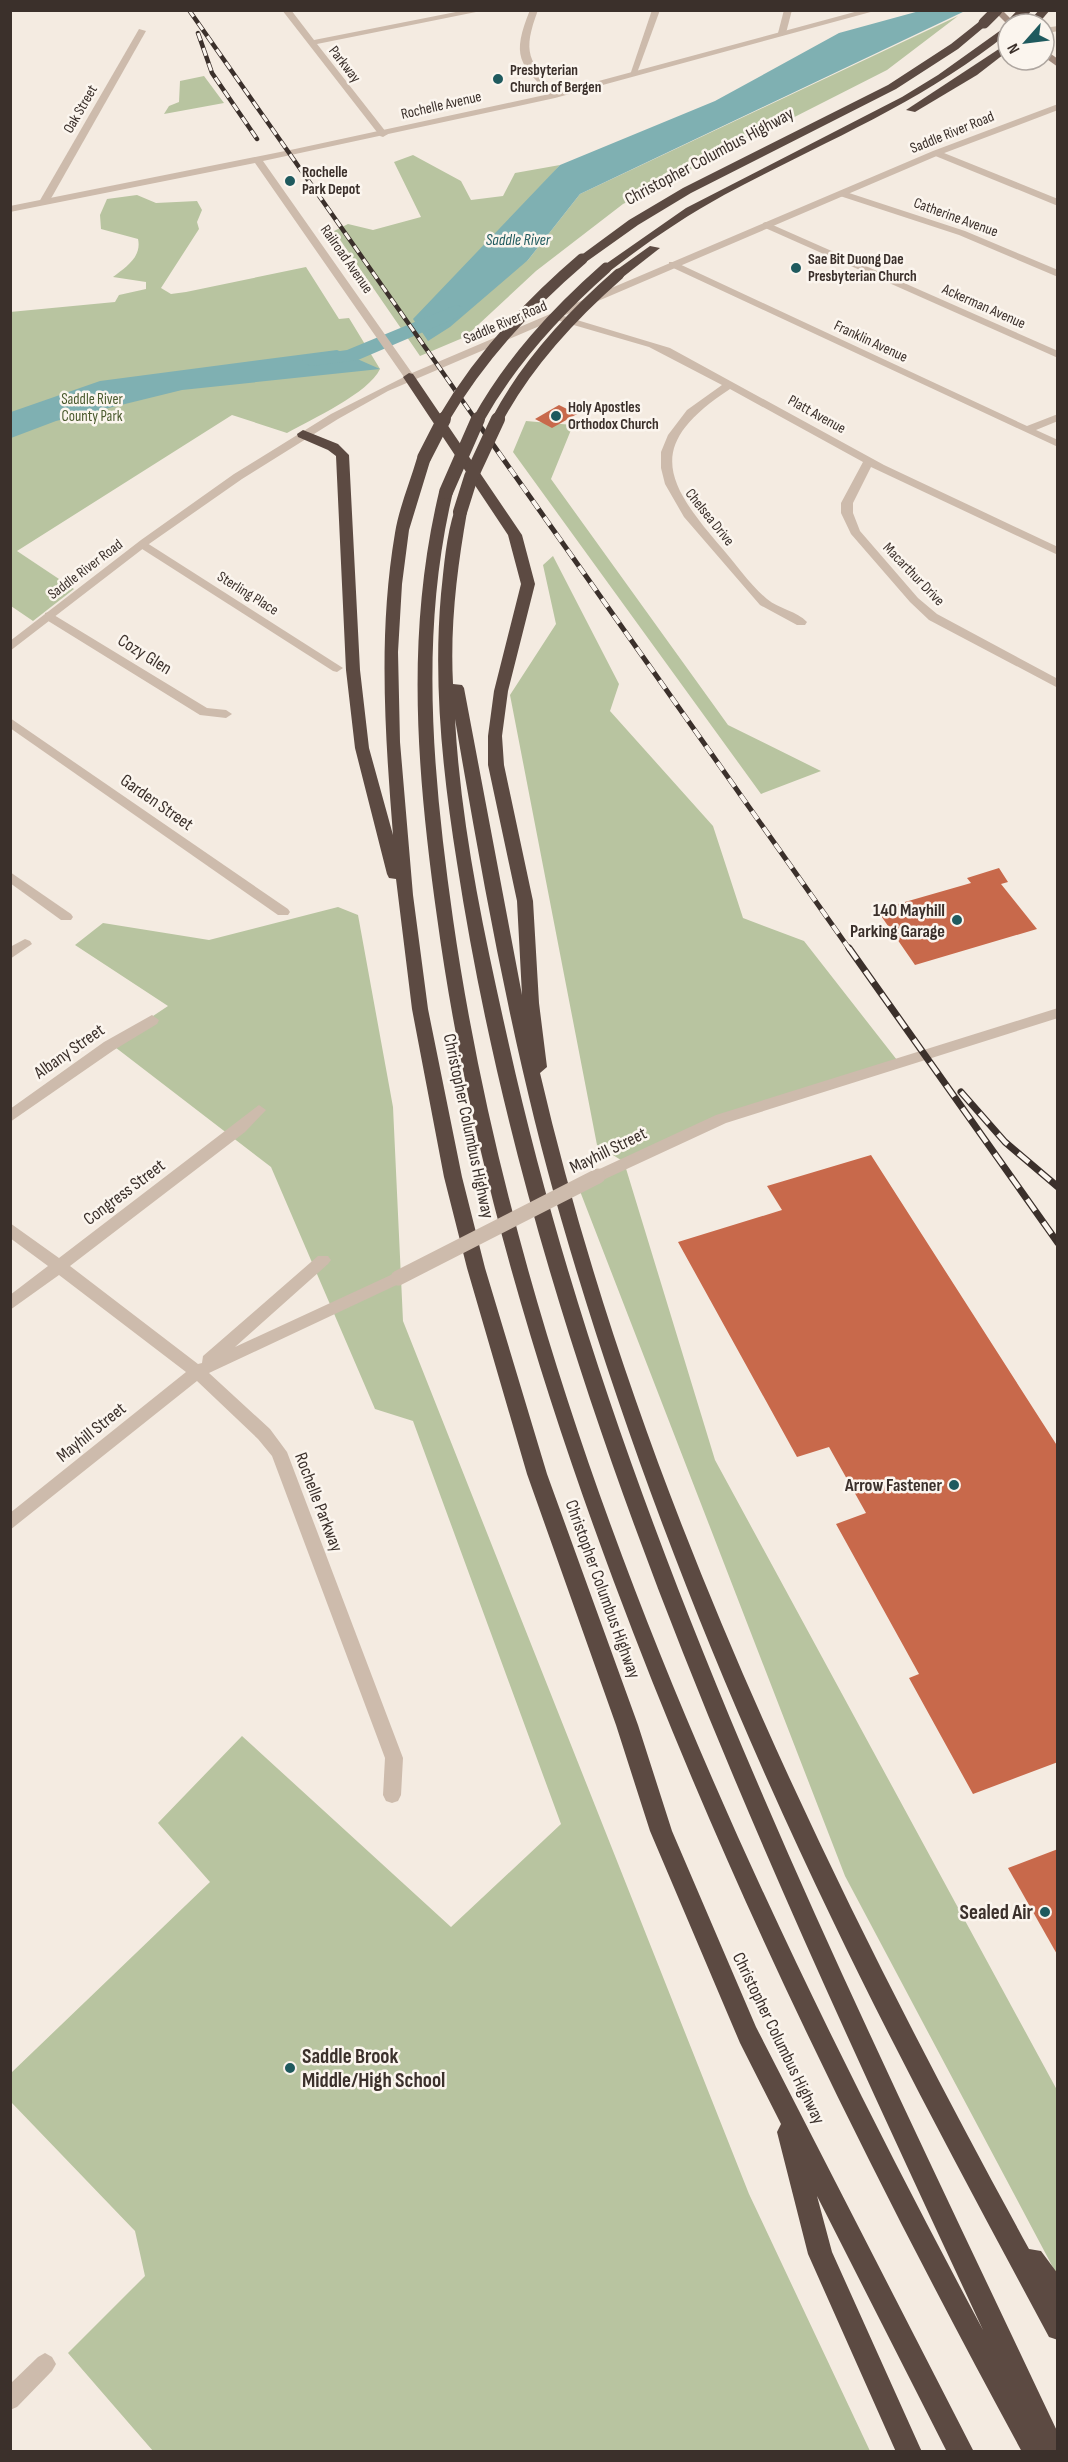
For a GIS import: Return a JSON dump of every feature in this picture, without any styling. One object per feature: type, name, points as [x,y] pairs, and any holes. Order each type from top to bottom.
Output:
[{"type":"highway","name":"Christopher Columbus Highway","points":[[961,2451],[748,2035],[661,1831],[627,1725],[537,1474],[489,1316],[453,1177],[427,1050],[410,935],[393,742],[392,626],[402,530],[424,458],[455,398],[486,354],[534,301],[582,259],[674,197],[840,115],[919,72],[984,23],[997,10]]},
{"type":"highway","name":"Christopher Columbus Highway","points":[[996,38],[964,63],[915,94],[696,207],[606,268],[554,316],[502,377],[464,446],[446,492],[435,539],[426,622],[426,711],[435,843],[450,951],[471,1068],[501,1196],[540,1337],[573,1438],[628,1592],[736,1857],[791,1980],[937,2274],[1036,2451]]},
{"type":"highway","points":[[769,182],[933,99],[996,55]]},
{"type":"highway","points":[[709,214],[660,244],[619,274],[567,321],[519,381],[482,449],[460,512],[451,560],[446,627],[449,720],[459,817],[489,999],[528,1164],[597,1394],[662,1575],[752,1800],[826,1966],[1053,2451]]},
{"type":"highway","points":[[409,377],[515,535],[528,584],[501,691],[495,736],[496,765],[525,902],[531,1003],[539,1058],[537,1099]]},
{"type":"highway","points":[[303,434],[333,447],[342,455],[353,670],[362,748],[410,935]]},
{"type":"highway","points":[[446,627],[506,957],[537,1099],[570,1221],[616,1366],[671,1520],[716,1631],[820,1869],[914,2061],[1058,2328]]},
{"type":"highway","points":[[782,2101],[820,2254],[909,2451]]},
{"type":"highway","points":[[993,2208],[1058,2295]]},
{"type":"street","name":"Parkway","points":[[286,10],[383,134]]},
{"type":"street","points":[[311,43],[482,10]]},
{"type":"street","points":[[534,10],[523,36],[522,52],[530,69],[555,95]]},
{"type":"street","points":[[633,73],[656,10]]},
{"type":"street","points":[[782,33],[788,10]]},
{"type":"street","name":"Rochelle Avenue","points":[[10,209],[383,134],[555,95],[874,10]]},
{"type":"street","name":"Oak Street","points":[[44,202],[142,31]]},
{"type":"street","name":"Saddle River Road","points":[[10,647],[225,484],[349,407],[409,377],[556,317],[672,264],[936,153],[1058,107]]},
{"type":"street","points":[[936,153],[1058,203]]},
{"type":"street","name":"Railroad Avenue","points":[[258,160],[409,377]]},
{"type":"street","name":"Catherine Avenue","points":[[843,194],[962,233],[1058,274]]},
{"type":"street","name":"Ackerman Avenue","points":[[766,225],[1058,355]]},
{"type":"street","name":"Franklin Avenue","points":[[672,264],[1058,444]]},
{"type":"street","name":"Platt Avenue","points":[[556,317],[582,326],[642,340],[730,384],[869,461],[1058,552]]},
{"type":"street","name":"Chelsea Drive","points":[[730,384],[686,418],[677,430],[666,457],[668,480],[681,508],[757,596],[764,603],[801,622]]},
{"type":"street","points":[[1026,430],[1058,417]]},
{"type":"street","name":"Macarthur Drive","points":[[869,461],[847,503],[847,513],[855,532],[914,600],[933,616],[1058,684]]},
{"type":"street","name":"Sterling Place","points":[[143,544],[337,668]]},
{"type":"street","name":"Cozy Glen","points":[[49,616],[204,712],[226,714]]},
{"type":"street","name":"Garden Street","points":[[10,722],[283,912]]},
{"type":"street","points":[[10,876],[66,917]]},
{"type":"street","points":[[10,954],[25,944]]},
{"type":"street","name":"Mayhill Street","points":[[197,1372],[398,1278],[598,1176],[722,1119],[1058,1013]]},
{"type":"street","name":"Albany Street","points":[[10,1117],[109,1046],[152,1020]]},
{"type":"street","name":"Congress Street","points":[[10,1304],[240,1128],[259,1110]]},
{"type":"street","name":"Rochelle Parkway","points":[[10,1229],[58,1268],[197,1372],[264,1434],[282,1457],[394,1758],[392,1795]]},
{"type":"street","name":"Mayhill Street","points":[[10,1523],[197,1372],[323,1260]]},
{"type":"street","points":[[10,2400],[45,2364]]},
{"type":"green space","points":[[958,16],[887,70],[623,204],[536,271],[465,337],[420,356],[334,231],[348,224],[373,230],[421,217],[394,162],[413,155],[461,181],[471,200],[503,196],[515,173],[560,165],[432,311],[528,260],[580,194]]},
{"type":"green space","points":[[204,76],[224,103],[164,114],[169,106],[179,102],[180,81]]},
{"type":"green space","name":"Saddle River County Park","points":[[137,195],[156,203],[197,201],[202,210],[197,222],[199,229],[161,288],[171,294],[186,292],[306,267],[339,319],[349,318],[380,369],[374,378],[352,396],[287,433],[232,415],[17,551],[74,589],[33,621],[11,606],[10,312],[115,302],[119,295],[146,289],[146,282],[113,277],[135,256],[138,251],[138,239],[101,229],[100,215],[107,199]]},
{"type":"green space","points":[[526,421],[573,425],[551,479],[728,725],[821,771],[761,794],[513,452]]},
{"type":"green space","points":[[553,556],[619,684],[610,711],[713,826],[743,918],[804,941],[897,1060],[682,1133],[624,1162],[597,1145],[510,695],[556,624],[543,565]]},
{"type":"green space","name":"Saddle Brook Middle/High School","points":[[338,907],[358,915],[393,1107],[403,1321],[749,2194],[870,2451],[153,2451],[68,2353],[145,2276],[135,2231],[11,2102],[11,2073],[210,1882],[158,1823],[242,1736],[451,1927],[561,1824],[413,1421],[375,1409],[271,1167],[111,1044],[168,1006],[75,945],[103,923],[209,940]]},
{"type":"green space","points":[[624,1162],[715,1460],[1057,2090],[1057,2275],[845,1876],[578,1186]]},
{"type":"water","name":"Saddle River","points":[[923,10],[965,11],[580,194],[528,260],[450,327],[428,341],[413,319],[560,165],[715,101],[839,33]]},
{"type":"water","points":[[337,350],[380,369],[182,390],[56,421],[11,438],[11,412],[100,381]]},
{"type":"building","name":"Holy Apostles Orthodox Church","points":[[559,405],[577,414],[552,428],[535,419]]},
{"type":"building","name":"140 Mayhill Parking Garage","points":[[999,868],[1008,882],[1001,884],[1037,929],[915,965],[877,910],[971,883],[967,878]]},
{"type":"building","name":"Arrow Fastener","points":[[871,1155],[1058,1447],[1058,1762],[973,1794],[909,1678],[919,1674],[836,1524],[866,1513],[829,1447],[797,1457],[678,1242],[782,1210],[767,1186]]},
{"type":"building","name":"Sealed Air","points":[[1058,1849],[1058,1956],[1008,1868]]},
{"type":"waterway","name":"Saddle River","points":[[312,360],[351,356],[456,311]]},
{"type":"railway","points":[[189,10],[476,420]]},
{"type":"railway","points":[[198,33],[212,73],[257,139]]},
{"type":"railway","points":[[475,419],[850,950]]},
{"type":"railway","points":[[849,948],[1058,1243]]},
{"type":"railway","points":[[961,1092],[1005,1142],[1058,1187]]},
{"type":"place","name":"Presbyterian Church of Bergen","points":[[498,79]]},
{"type":"place","name":"Rochelle Park Depot","points":[[290,181]]},
{"type":"place","name":"Sae Bit Duong Dae Presbyterian Church","points":[[796,268]]},
{"type":"place","name":"Holy Apostles Orthodox Church","points":[[556,416]]},
{"type":"place","name":"140 Mayhill Parking Garage","points":[[957,920]]},
{"type":"place","name":"Arrow Fastener","points":[[954,1485]]},
{"type":"place","name":"Sealed Air","points":[[1045,1912]]},
{"type":"place","name":"Saddle Brook Middle/High School","points":[[290,2068]]}]
